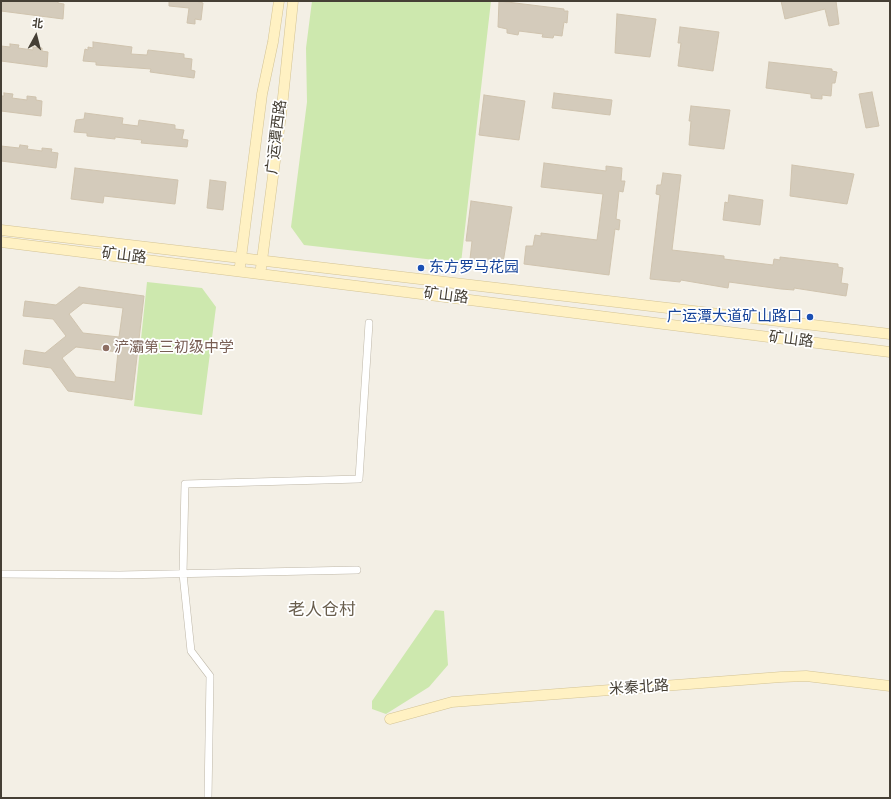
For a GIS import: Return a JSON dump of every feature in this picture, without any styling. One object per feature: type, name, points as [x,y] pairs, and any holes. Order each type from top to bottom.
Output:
[{"type":"main road","name":"广运潭西路","points":[[240,270],[262,94],[273,42],[279,1]]},
{"type":"main road","name":"广运潭西路","points":[[261,274],[282,107],[293,1]]},
{"type":"main road","name":"矿山路","points":[[1,230],[890,334]]},
{"type":"main road","name":"矿山路","points":[[1,242],[240,270],[261,274],[890,352]]},
{"type":"main road","name":"米秦北路","points":[[390,719],[452,702],[781,677],[806,676],[890,686]]},
{"type":"street","points":[[208,798],[210,676],[191,651],[183,574],[185,484],[359,478],[369,323]]},
{"type":"street","points":[[1,574],[183,574],[358,570]]},
{"type":"green space","points":[[312,1],[491,1],[461,263],[304,245],[291,227],[307,102],[306,48]]},
{"type":"green space","points":[[147,282],[202,288],[216,307],[202,415],[134,406]]},
{"type":"green space","points":[[435,610],[444,611],[448,665],[429,687],[386,714],[372,709],[372,701]]},
{"type":"building","points":[[1,1],[58,1],[58,3],[64,4],[63,19],[1,11]]},
{"type":"building","points":[[169,1],[196,1],[203,3],[201,20],[195,19],[195,24],[187,23],[189,8],[169,6]]},
{"type":"building","points":[[499,1],[564,9],[564,11],[568,11],[567,23],[564,22],[562,36],[554,35],[553,38],[542,37],[543,34],[519,31],[518,35],[507,33],[507,29],[498,27]]},
{"type":"building","points":[[781,1],[836,1],[839,24],[829,26],[825,9],[785,19]]},
{"type":"building","points":[[617,14],[656,19],[650,57],[615,53]]},
{"type":"building","points":[[680,27],[719,32],[713,71],[678,66],[681,43],[678,43]]},
{"type":"building","points":[[93,42],[132,47],[131,54],[147,55],[148,50],[184,54],[184,58],[192,59],[191,70],[195,71],[194,78],[150,72],[151,69],[96,65],[96,62],[83,61],[85,49],[88,50],[88,47],[93,48]]},
{"type":"building","points":[[10,44],[19,45],[18,48],[33,50],[33,47],[42,48],[42,51],[48,52],[47,67],[1,61],[1,46],[10,47]]},
{"type":"building","points":[[769,62],[832,69],[832,71],[837,72],[835,83],[832,83],[831,96],[822,95],[822,99],[811,98],[811,94],[766,88]]},
{"type":"building","points":[[872,92],[879,126],[866,128],[859,94]]},
{"type":"building","points":[[4,93],[13,94],[12,98],[27,100],[27,96],[36,97],[36,100],[42,101],[41,116],[1,111],[1,96],[4,96]]},
{"type":"building","points":[[554,93],[612,100],[610,115],[552,108]]},
{"type":"building","points":[[484,95],[525,101],[519,140],[479,135]]},
{"type":"building","points":[[691,106],[730,110],[724,149],[689,145],[691,121],[689,121]]},
{"type":"building","points":[[85,113],[123,118],[122,124],[138,126],[139,120],[175,125],[175,129],[184,130],[182,139],[188,140],[187,147],[141,143],[142,140],[115,137],[115,139],[87,136],[87,133],[74,132],[76,120],[84,119]]},
{"type":"building","points":[[20,145],[28,146],[27,149],[42,151],[42,148],[52,149],[51,152],[58,153],[56,168],[1,161],[1,146],[19,148]]},
{"type":"building","points":[[544,163],[606,171],[606,166],[622,168],[621,181],[625,181],[623,192],[619,191],[616,219],[620,220],[619,230],[615,229],[609,275],[524,264],[526,246],[533,246],[535,235],[541,236],[541,233],[597,240],[603,194],[541,187]]},
{"type":"building","points":[[792,165],[854,174],[847,204],[790,196]]},
{"type":"building","points":[[75,168],[178,180],[175,204],[104,196],[103,203],[71,199]]},
{"type":"building","points":[[663,173],[681,175],[672,250],[724,256],[724,259],[773,265],[774,259],[780,260],[780,257],[838,264],[838,267],[843,268],[841,283],[848,284],[846,296],[794,288],[794,290],[781,289],[729,282],[728,288],[681,280],[680,282],[650,279],[660,195],[656,194],[657,185],[661,185]]},
{"type":"building","points":[[210,180],[226,182],[223,210],[207,208]]},
{"type":"building","points":[[729,195],[763,200],[760,225],[723,220],[725,202],[728,203]]},
{"type":"building","points":[[471,201],[512,207],[503,263],[470,259],[472,241],[466,241]]},
{"type":"building","points":[[79,287],[144,296],[132,400],[68,391],[51,368],[23,364],[25,350],[45,353],[66,336],[53,319],[23,316],[25,301],[56,305]],"holes":[[[83,303],[123,308],[119,337],[83,333],[69,314]],[[76,347],[118,352],[115,382],[76,377],[62,358]]]},
{"type":"place","name":"东方罗马花园","points":[[421,268]]},
{"type":"place","name":"广运潭大道矿山路口","points":[[810,317]]},
{"type":"place","name":"浐灞第三初级中学","points":[[106,348]]},
{"type":"district","name":"老人仓村","points":[[322,611]]}]
